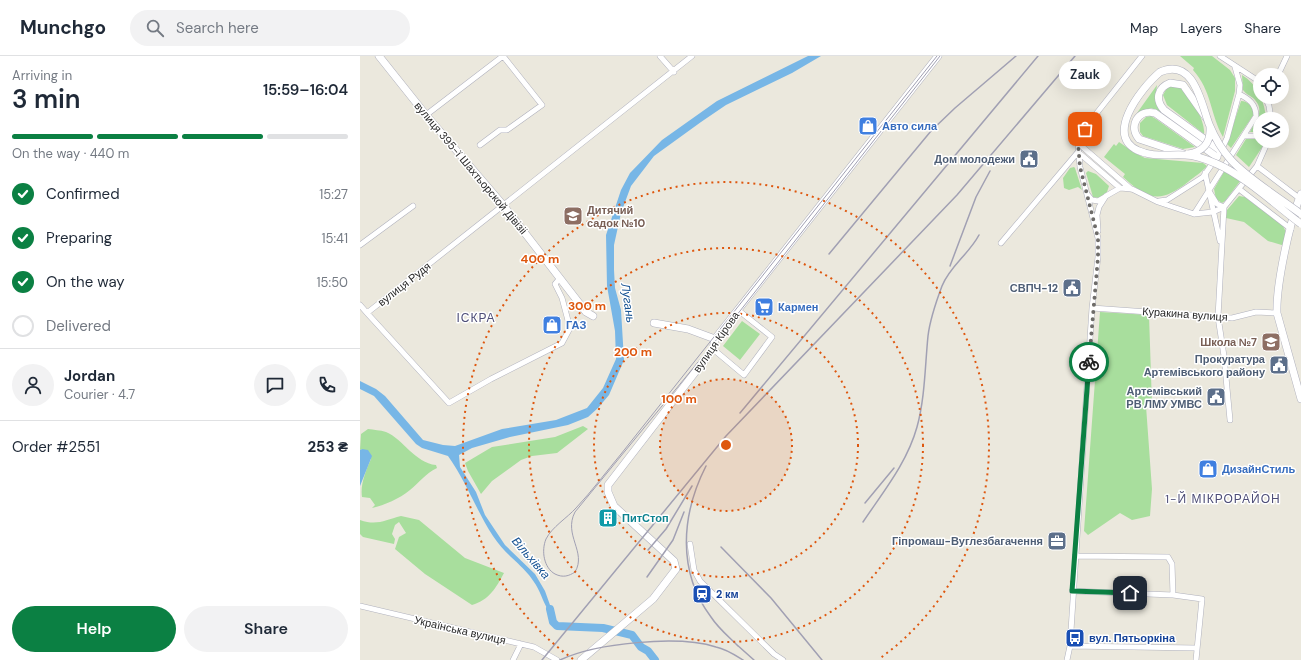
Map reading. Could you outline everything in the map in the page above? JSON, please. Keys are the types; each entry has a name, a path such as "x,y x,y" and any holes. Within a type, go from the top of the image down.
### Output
{"street":[{"name":"вулиця 395-ї Шахтьорской Дівізіі","path":"380,56 426,115 504,206 586,312 593,316"},
{"path":"426,115 503,56 542,104 507,130 500,130 480,145"},
{"path":"660,56 674,72"},
{"name":"вулиця Рудя","path":"560,278 556,284 562,298 570,328 562,343 491,379 449,403 367,313 674,72 692,56"},
{"name":"вулиця Кірова","path":"581,660 653,599 676,569 674,561 614,506 608,492 608,485 713,350 715,339 938,56"},
{"path":"1098,238 1080,167 1078,143 1088,124 1142,56"},
{"path":"1220,56 1253,78"},
{"path":"1282,68 1288,56"},
{"path":"1158,202 1167,200 1203,177 1219,154 1227,138 1239,94 1240,85 1235,67"},
{"path":"1172,69 1183,73 1195,86 1204,102 1209,123 1210,133 1206,144 1199,151 1186,154 1156,155 1135,149 1125,136 1124,128 1128,112 1156,76 1166,70 1172,69"},
{"path":"1162,113 1159,101 1159,92 1165,84 1179,83 1186,88 1209,123 1225,153 1238,167 1301,214"},
{"path":"1194,214 1245,136 1256,116 1256,108 1248,98 1239,94"},
{"path":"1219,154 1162,113 1146,112 1138,117 1134,126 1136,135 1144,142 1186,154 1226,168 1301,224"},
{"path":"1245,136 1253,136"},
{"path":"1078,143 1132,189 1158,202 1194,214 1213,212 1224,207 1257,166 1265,148"},
{"path":"1078,152 1120,188"},
{"path":"1001,243 1078,152"},
{"path":"1257,166 1300,196 1280,280 1277,313 1301,399"},
{"path":"1205,173 1221,246"},
{"path":"1086,194 1092,200 1098,201 1120,188 1132,189"},
{"path":"1239,189 1291,229"},
{"path":"1209,191 1217,204 1224,207"},
{"path":"1067,660 1070,646 1072,591 1092,308 1098,257 1097,215 1106,196"},
{"path":"360,245 413,206"},
{"path":"1224,207 1218,317 1224,356 1230,420"},
{"path":"360,305 367,313"},
{"name":"Куракина вулиця","path":"1092,308 1232,318 1256,312 1277,313"},
{"path":"713,350 744,375 772,337 738,310"},
{"path":"654,323 688,329 715,339"},
{"path":"690,544 694,570 700,581 774,654 783,660"},
{"path":"1075,556 1168,556 1172,564 1173,595"},
{"path":"1072,591 1173,595 1202,599 1196,660"},
{"name":"Українська вулиця","path":"360,606 534,647 557,660"},
{"path":"513,660 521,644"},
{"path":"1070,646 1196,648"}],"green space":[{"path":"1180,56 1212,56 1230,70 1235,78 1235,91 1223,137 1204,86 1193,70 1194,68"},
{"path":"1242,75 1253,84 1253,98 1243,90"},
{"path":"1157,85 1155,100 1161,112 1151,108 1137,113"},
{"path":"1170,86 1179,86 1193,101 1200,115 1204,134 1167,105 1163,95"},
{"path":"1241,101 1246,102 1253,109 1253,115 1231,148 1227,144"},
{"path":"1258,104 1263,104 1265,112 1259,112"},
{"path":"1151,116 1195,147 1183,149 1143,136 1140,132 1140,123 1146,117"},
{"path":"1253,138 1253,148 1262,148 1249,167 1236,155 1246,139"},
{"path":"1119,142 1145,158 1203,163 1207,166 1179,189 1162,196 1148,195 1132,185 1123,177 1125,174 1104,157 1114,144 1116,146"},
{"path":"1074,167 1082,190 1078,187 1069,190 1064,188 1063,178 1070,168"},
{"path":"1225,170 1241,180 1222,203 1216,199 1214,189"},
{"path":"1088,171 1096,174 1109,186 1107,192 1099,198 1093,197 1086,173"},
{"path":"1239,196 1245,197 1283,226 1287,234 1285,246 1268,241 1244,222 1226,218 1227,210"},
{"path":"1100,312 1149,315 1152,405 1146,406 1152,489 1150,516 1132,520 1120,513 1088,535 1084,531"},
{"path":"742,321 760,334 740,360 723,346"},
{"path":"583,426 588,429 557,453 532,456 521,460 492,481 481,494 465,463 492,447 555,437"},
{"path":"368,429 384,431 392,435 415,456 436,465 437,468 397,499 372,508 375,505 370,498 362,497 364,478 371,459 362,449 360,450 361,434"},
{"path":"401,516 419,520 465,558 504,573 498,584 487,597 472,605 425,574 395,549 399,537 406,533 399,522 395,525 392,534 395,539 394,544 363,537 360,534 360,520 366,522 376,522"}],"water":[{"path":"808,56 821,56 792,73 726,105 701,122 654,156 631,186 621,213 614,245 615,288 621,310 624,360 609,395 598,408 588,417 568,425 510,437 472,448 459,455 460,467 476,492 485,515 505,545 535,574 545,591 555,619 551,619 533,580 493,536 448,456 422,448 416,444 374,396 360,389 360,381 376,389 385,396 423,440 443,445 455,446 502,429 556,420 587,408 603,388 616,359 615,331 607,286 606,235 621,190 630,173 662,140 717,101"},
{"path":"360,450 368,450 372,456 360,486"}],"waterway":[{"name":"Вільхівка","path":"550,609 553,622 557,626 603,628 632,635 641,647 648,651 655,660"}],"tram line":[{"path":"937,56 588,495 546,539 544,544 544,559 548,568 555,574 563,576 568,575 575,572 578,565 577,550 572,528 572,520 575,512 740,311 940,56"}],"railway":[{"path":"829,254 931,131 955,108 1016,56"},
{"path":"740,413 1038,56"},
{"path":"542,660 726,436 957,195 1075,56"},
{"path":"950,266 976,197 990,171"},
{"path":"863,522 894,477 913,440 922,405 928,336 935,304 945,279 979,235"},
{"path":"706,466 691,504 686,543 688,562 692,581 700,600 717,625 738,646"},
{"path":"865,503 894,468"},
{"path":"648,550 666,529 692,486"},
{"path":"647,577 673,540 684,512"},
{"path":"721,547 771,598 822,660"},
{"path":"560,660 594,649 615,645 659,641 700,643 720,648 743,660"},
{"path":"736,644 754,660"}],"way so far":[{"path":"1085,129 1078,143 1078,152 1086,194 1098,238 1098,257 1092,308 1089,362"}],"place":[{"name":"Авто сила","path":"868,126"},
{"name":"Zauk","path":"1085,129"},
{"name":"Дом молодежи","path":"1029,159"},
{"name":"Дитячий садок №10","path":"573,216"},
{"name":"СВПЧ-12","path":"1072,288"},
{"name":"Кармен","path":"764,307"},
{"name":"ГАЗ","path":"552,325"},
{"name":"Школа №7","path":"1271,342"},
{"name":"Прокуратура Артемівського району","path":"1279,365"},
{"name":"Артемівський РВ ЛМУ УМВС","path":"1216,397"},
{"name":"ДизайнСтиль","path":"1208,469"},
{"name":"ПитСтоп","path":"608,518"},
{"name":"Гіпромаш-Вуглезбагачення","path":"1057,541"},
{"name":"2 км","path":"702,594"},
{"name":"вул. Пятьоркіна","path":"1075,638"}],"district":[{"name":"ІСКРА","path":"476,318"},
{"name":"1-Й МІКРОРАЙОН","path":"1223,499"}],"route":[{"path":"1089,362 1072,591 1130,593"}],"water label":[{"name":"Лугань","path":"628,303"}]}
